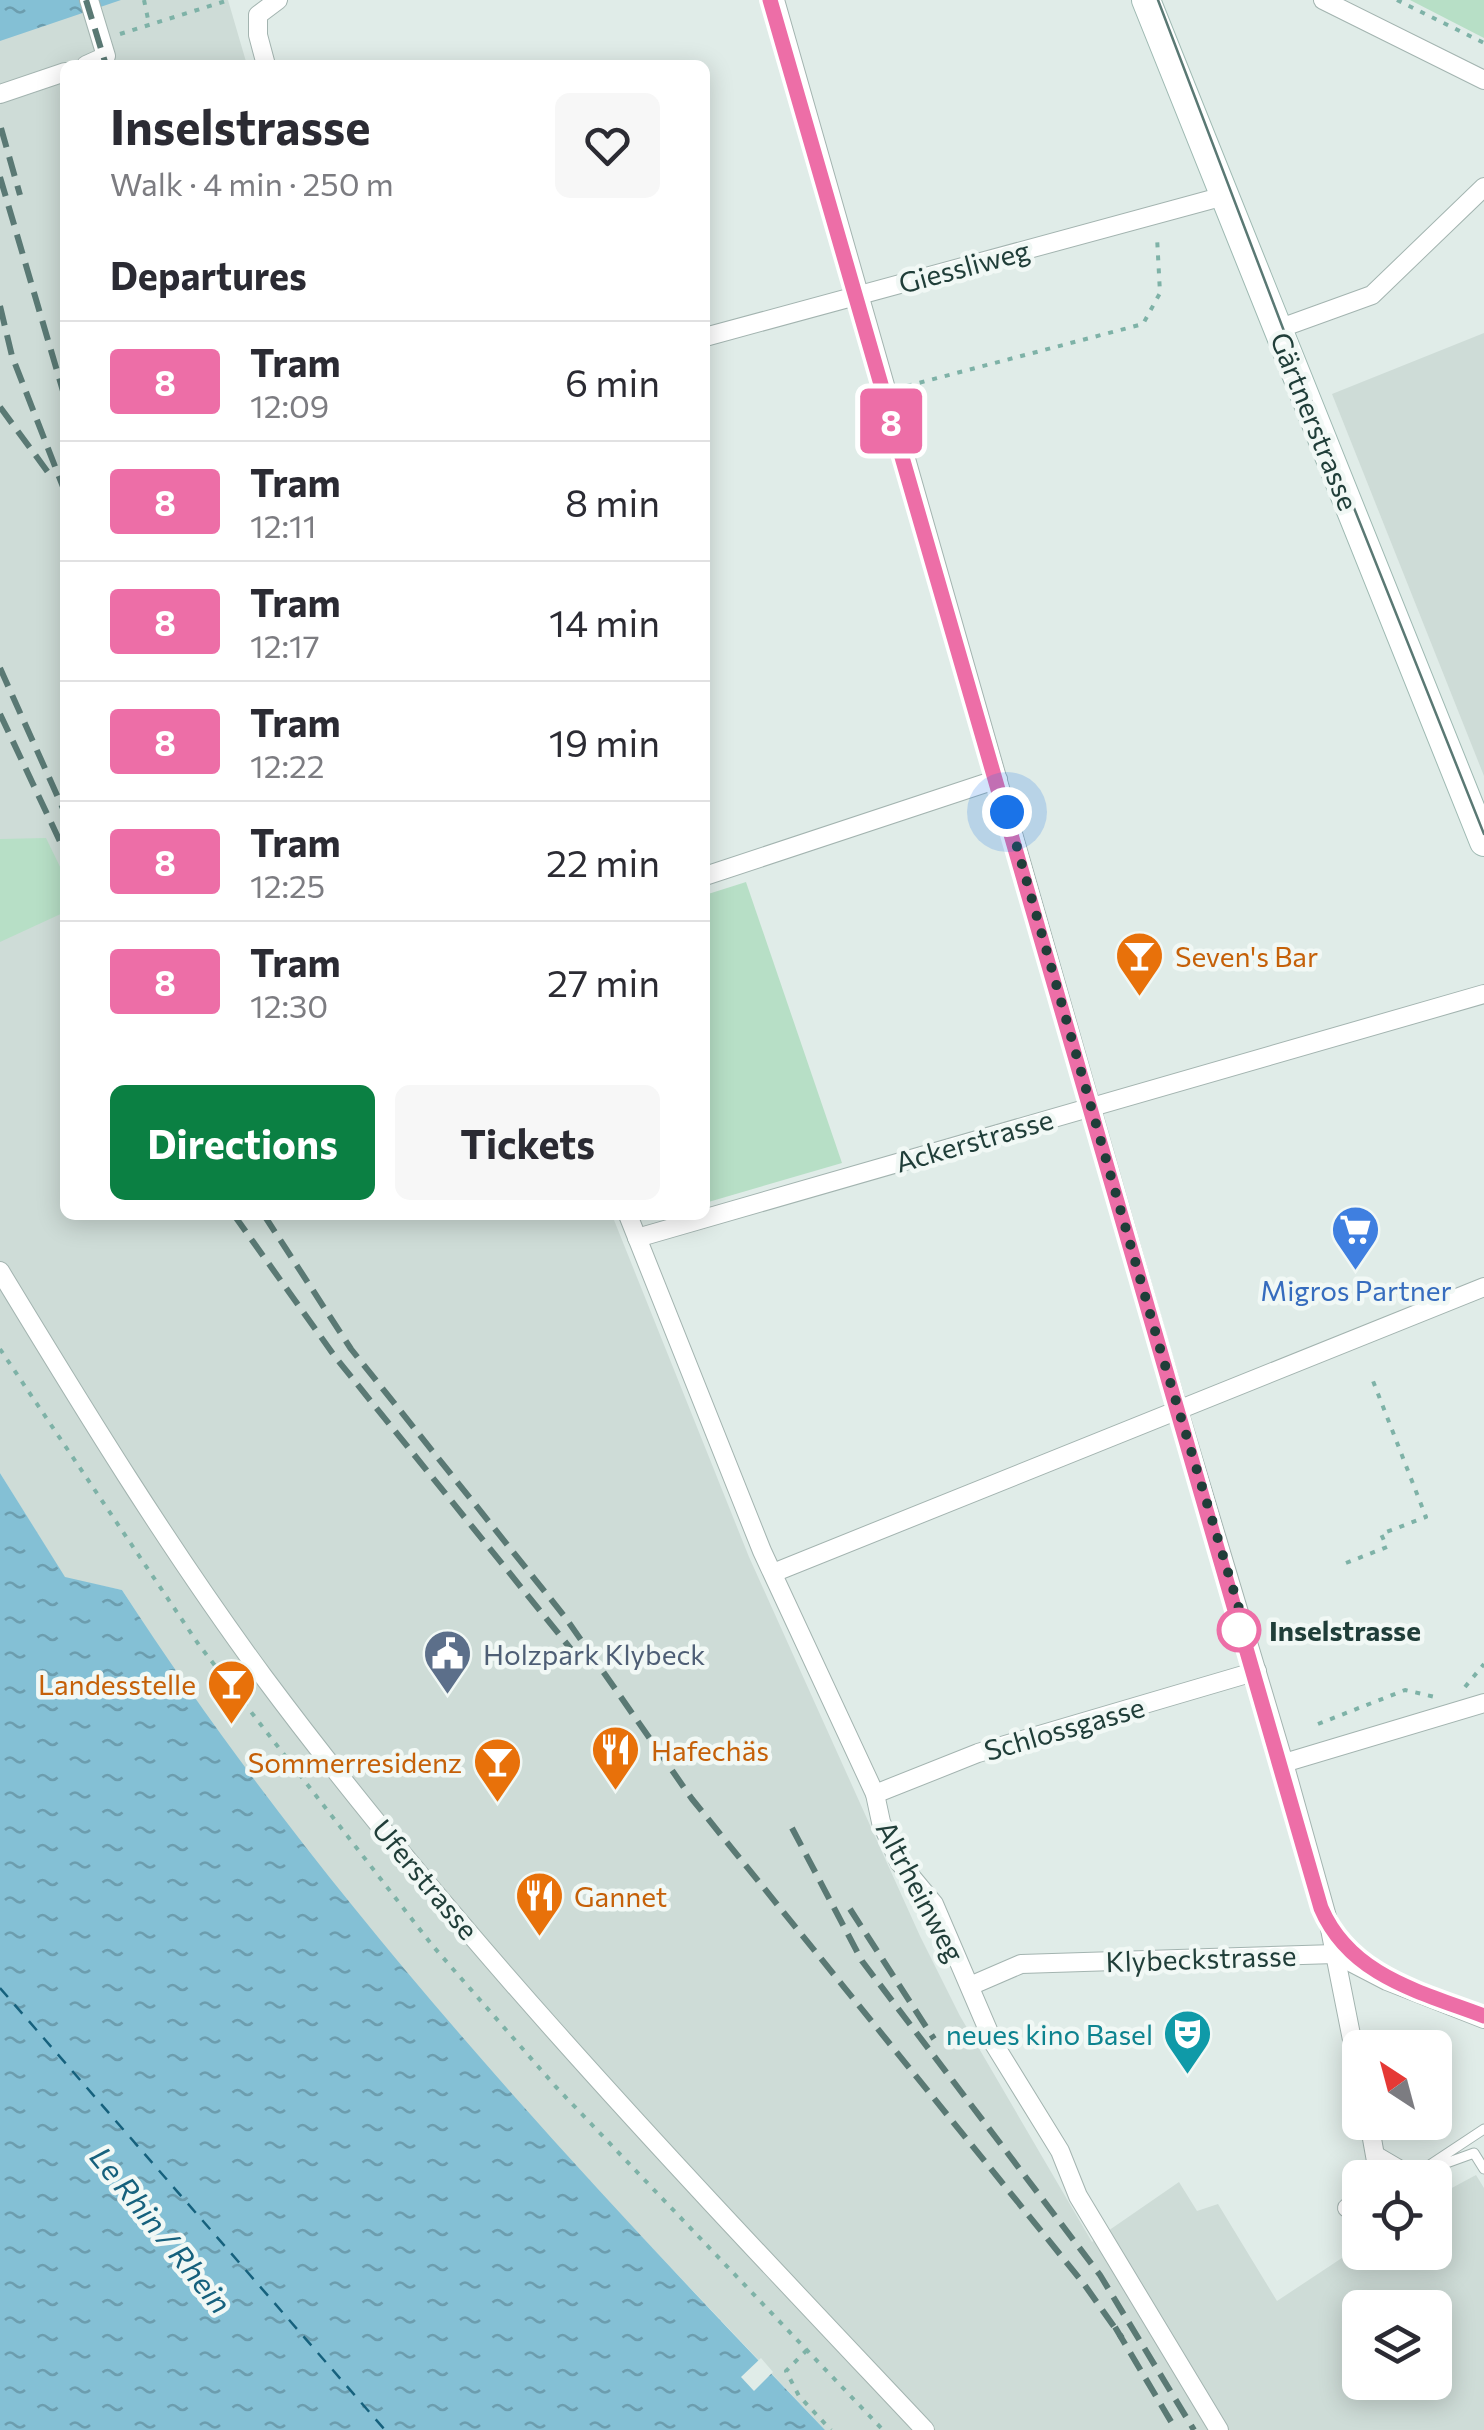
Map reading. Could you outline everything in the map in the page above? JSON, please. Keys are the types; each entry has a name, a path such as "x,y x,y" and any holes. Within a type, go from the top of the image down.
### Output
{"street":[{"path":"88,0 106,56 97,60"},
{"path":"265,60 258,35 258,14 278,0"},
{"path":"775,0 856,294 1284,1762 1336,1954 1350,2030"},
{"name":"Gärtnerstrasse","path":"1146,0 1484,842"},
{"path":"1324,0 1484,80"},
{"path":"0,94 60,74"},
{"path":"1278,329 1372,295 1484,187"},
{"name":"Giessliweg","path":"710,337 1224,196"},
{"path":"710,874 998,779"},
{"name":"Ackerstrasse","path":"710,1217 1484,994"},
{"name":"Altrheinweg","path":"630,1220 773,1573 875,1794 881,1822 899,1862 934,1904 994,2044 1060,2151 1067,2177 1219,2430"},
{"name":"Ackerstrasse","path":"637,1238 699,1220"},
{"name":"Uferstrasse","path":"0,1271 77,1398 262,1674 386,1831 573,2054 925,2430"},
{"path":"773,1573 1484,1287"},
{"name":"Schlossgasse","path":"875,1794 978,1753 1257,1671"},
{"path":"1284,1762 1484,1703"},
{"name":"Klybeckstrasse","path":"970,1986 1021,1964 1336,1954 1387,1982 1484,2019"},
{"path":"1372,2140 1376,2160"}],"lane":[{"path":"1437,2160 1484,2129"},
{"path":"1374,2150 1392,2160"},
{"path":"1452,2161 1474,2153 1484,2168"}],"path":[{"path":"144,0 149,21"},
{"path":"100,37 229,0"},
{"path":"1397,0 1484,43"},
{"path":"902,388 1143,324 1160,292 1156,220"},
{"path":"1346,1562 1387,1547 1381,1534 1426,1516 1373,1381"},
{"path":"1462,1692 1484,1664"},
{"path":"1318,1724 1405,1690 1442,1698"},
{"path":"806,2350 786,2371 799,2396 831,2430"}],"shaded area":[{"path":"0,0 228,0 246,60 60,60 60,1220 614,1220 749,1557 920,1936 960,2016 1092,2242 1179,2182 1197,2211 1218,2204 1277,2301 1342,2258 1342,2270 1452,2270 1452,2188 1476,2175 1484,2188 1484,2430 825,2430 564,2155 336,1890 205,1718 122,1590 65,1578 0,1473"},
{"path":"1484,333 1484,776 1332,394"}],"green space":[{"path":"1410,0 1484,0 1484,38"},
{"path":"46,838 60,867 60,914 0,942 0,839"},
{"path":"746,882 842,1163 710,1202 710,893"}],"water":[{"path":"0,0 121,0 0,41"},
{"name":"Le Rhin / Rhein","path":"0,1473 65,1577 122,1590 199,1704 366,1922 544,2130 825,2430 0,2430"}],"pier":[{"path":"761,2358 773,2372 754,2391 741,2377"}],"ferry route":[{"path":"0,1988 385,2430"}],"tram line":[{"path":"769,0 1321,1908 1334,1931 1369,1966 1412,1989 1484,2017"},
{"name":"8","path":"770,0 1321,1908 1340,1941 1369,1968 1394,1982 1484,2016"},
{"path":"1158,0 1295,360 1484,834"}],"railway":[{"path":"86,0 104,60"},
{"path":"1,128 20,195"},
{"path":"0,177 60,381"},
{"path":"0,306 12,356 60,479"},
{"path":"0,407 50,475"},
{"path":"0,668 60,802"},
{"path":"0,714 60,841"},
{"path":"238,1220 336,1358 579,1659"},
{"path":"267,1220 351,1349 565,1617 692,1799 1084,2284 1122,2338"},
{"path":"792,1828 862,1961 1100,2275 1194,2430"},
{"path":"850,1909 934,2039"},
{"path":"1115,2327 1176,2430"}],"place":[{"name":"Seven's Bar","path":"1140,998"},
{"name":"Migros Partner","path":"1356,1272"},
{"name":"Inselstrasse","path":"1239,1630"},
{"name":"Holzpark Klybeck","path":"448,1696"},
{"name":"Landesstelle","path":"231,1726"},
{"name":"Hafechäs","path":"616,1792"},
{"name":"Sommerresidenz","path":"497,1804"},
{"name":"Gannet","path":"539,1938"},
{"name":"neues kino Basel","path":"1188,2076"}],"route":[{"path":"1007,812 1161,1352 1245,1628 1239,1630"}]}
